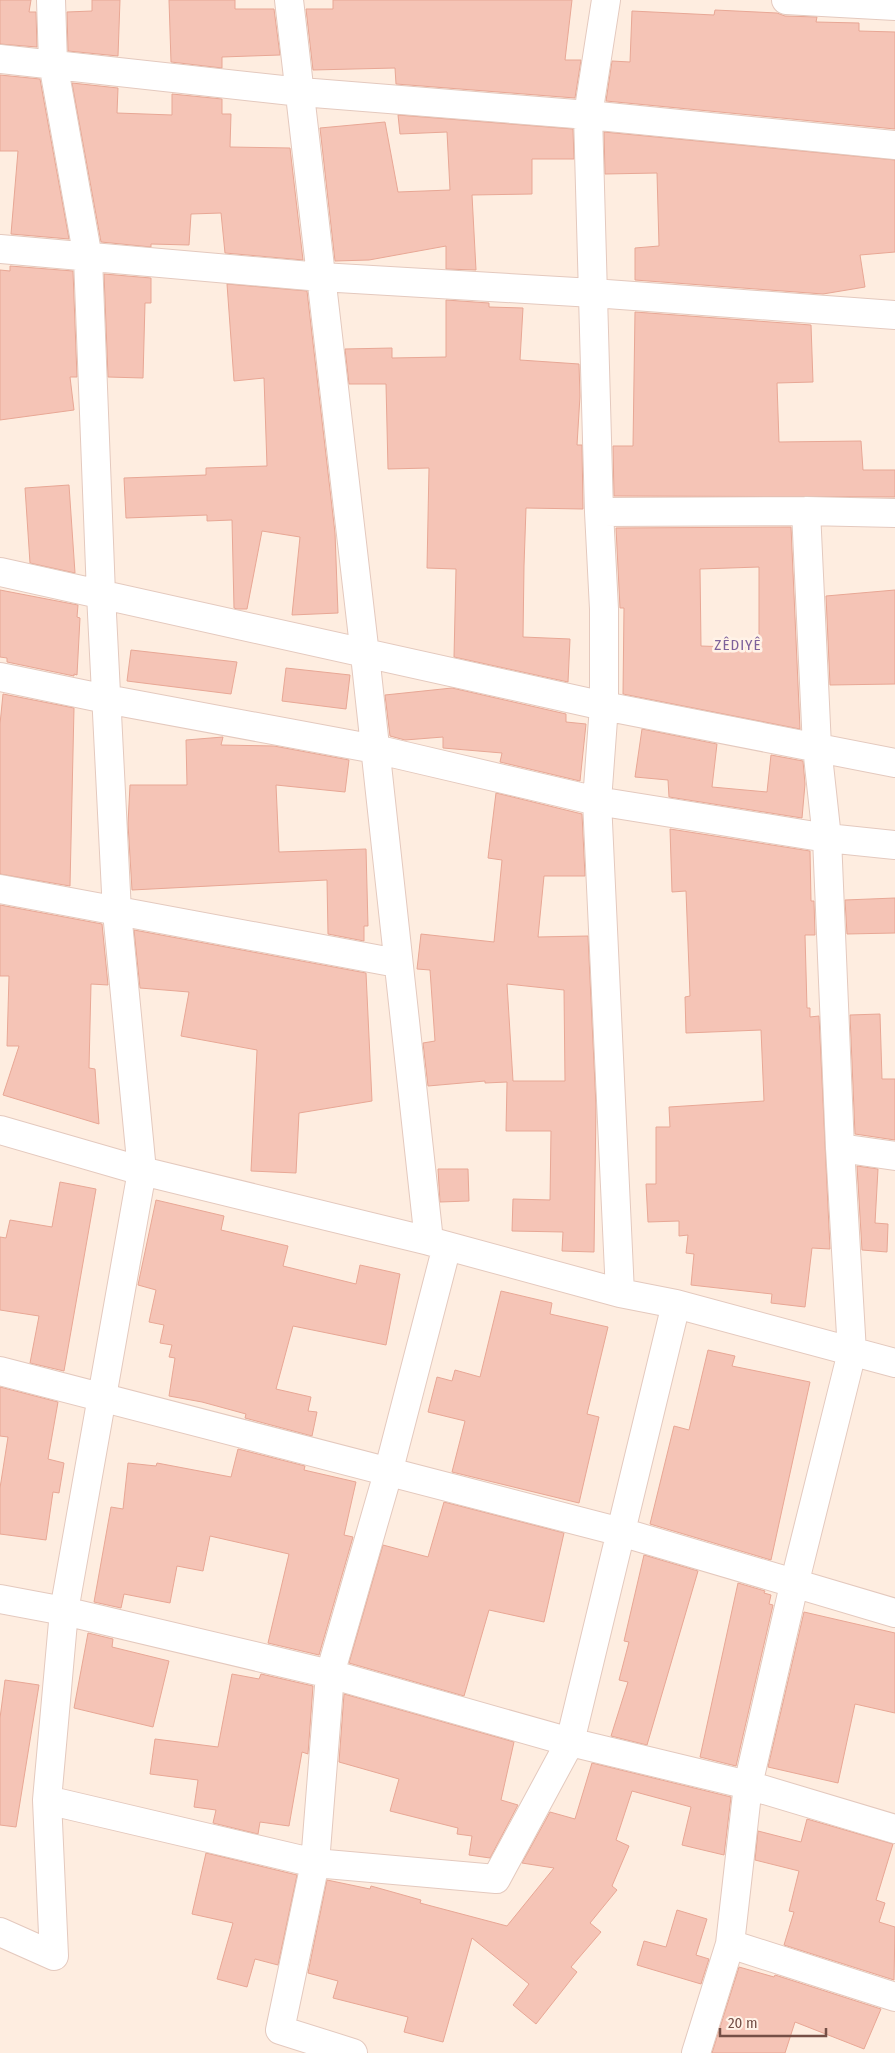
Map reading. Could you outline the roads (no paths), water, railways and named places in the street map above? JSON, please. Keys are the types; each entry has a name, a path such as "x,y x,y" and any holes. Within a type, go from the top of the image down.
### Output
{"street":[{"path":"0,1932 54,1956 47,1800 64,1611 142,1171 117,912 101,594 88,258 53,63 51,0"},
{"path":"289,0 365,654 398,963 438,1243 388,1473 330,1674 315,1863 280,2030 353,2053"},
{"path":"606,0 588,115 599,512 604,609 604,706 598,801 620,1294"},
{"path":"786,0 895,6"},
{"path":"0,59 53,63 301,92 588,115 895,145"},
{"path":"0,249 322,277 593,293 895,316"},
{"path":"599,512 806,510 895,513"},
{"path":"696,2053 730,1944 748,1785 794,1585 852,1352 840,1148 826,838 817,747 806,510"},
{"path":"0,572 604,706 895,762"},
{"path":"0,677 106,699 375,749 598,801 826,838 895,846"},
{"path":"0,889 398,963"},
{"path":"0,1130 142,1171 438,1243 620,1294 676,1304 895,1363"},
{"path":"840,1148 895,1156"},
{"path":"47,1800 315,1863 496,1879 570,1742 676,1304"},
{"path":"0,1371 101,1399 621,1532 794,1585 895,1613"},
{"path":"0,1599 64,1611 330,1674 570,1742 748,1785 895,1829"},
{"path":"730,1944 895,1997"}],"district":[{"name":"ZÊDIYÊ","path":"738,645"}]}
